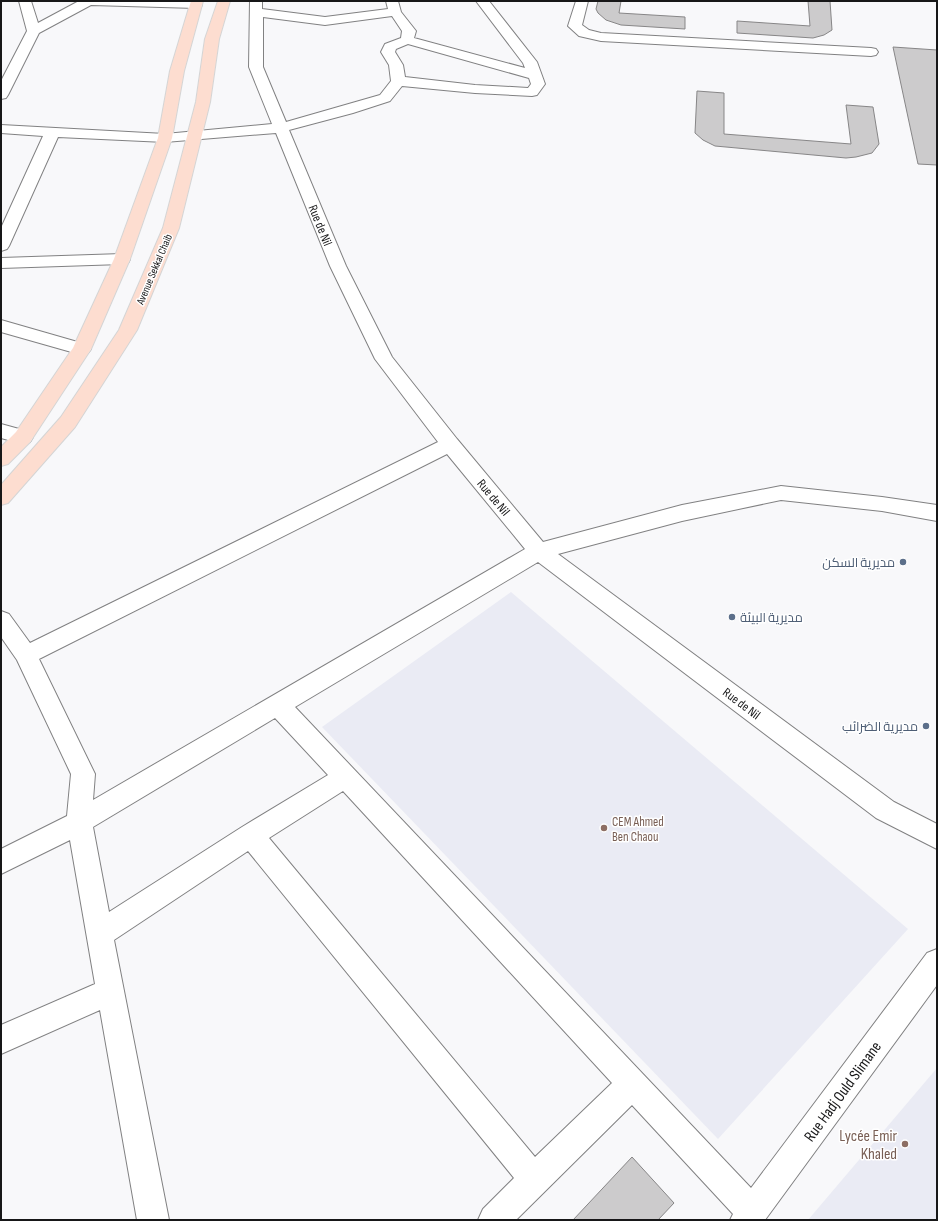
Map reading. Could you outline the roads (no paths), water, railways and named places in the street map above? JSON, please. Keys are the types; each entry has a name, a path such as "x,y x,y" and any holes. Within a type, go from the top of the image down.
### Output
{"main road":[{"name":"Avenue Sekkal Chaib","path":"1,498 68,422 128,330 172,228 203,102 212,39 224,1"},
{"path":"1,459 23,437 82,349 122,259 165,138 177,71 196,2"}],"street":[{"path":"25,1 34,31"},
{"path":"1,95 34,31 88,1 196,2"},
{"path":"398,81 475,89 532,92 538,84 530,62 482,1"},
{"path":"582,1 575,26 584,33 602,37 871,52"},
{"path":"256,6 325,21 394,6 409,31 407,40"},
{"name":"Rue de Nil","path":"256,6 256,67 338,266 384,359 450,444 539,551 885,810 937,837"},
{"path":"1,129 165,138 281,128 348,110 385,98 398,81 396,65 388,52 390,47 407,40 535,75"},
{"path":"1,246 53,131"},
{"path":"1,263 122,259"},
{"path":"1,326 82,349"},
{"path":"1,431 23,437"},
{"path":"26,655 450,444"},
{"path":"1,862 80,822 539,551 682,513 780,493 882,504 937,514"},
{"path":"1,620 26,655 83,774 80,822 153,1220"},
{"path":"278,705 632,1084 749,1216"},
{"path":"101,932 251,835 345,777"},
{"path":"251,835 534,1179"},
{"name":"Rue Hadj Ould Slimane","path":"749,1216 937,962"},
{"path":"1,1040 111,991"},
{"path":"494,1220 632,1084"}],"place":[{"name":"مديرية السكن","path":"903,562"},
{"name":"مديرية البيئة","path":"732,617"},
{"name":"مديرية الضرائب","path":"926,726"},
{"name":"CEM Ahmed Ben Chaou","path":"604,828"},
{"name":"Lycée Emir Khaled","path":"905,1144"}]}
